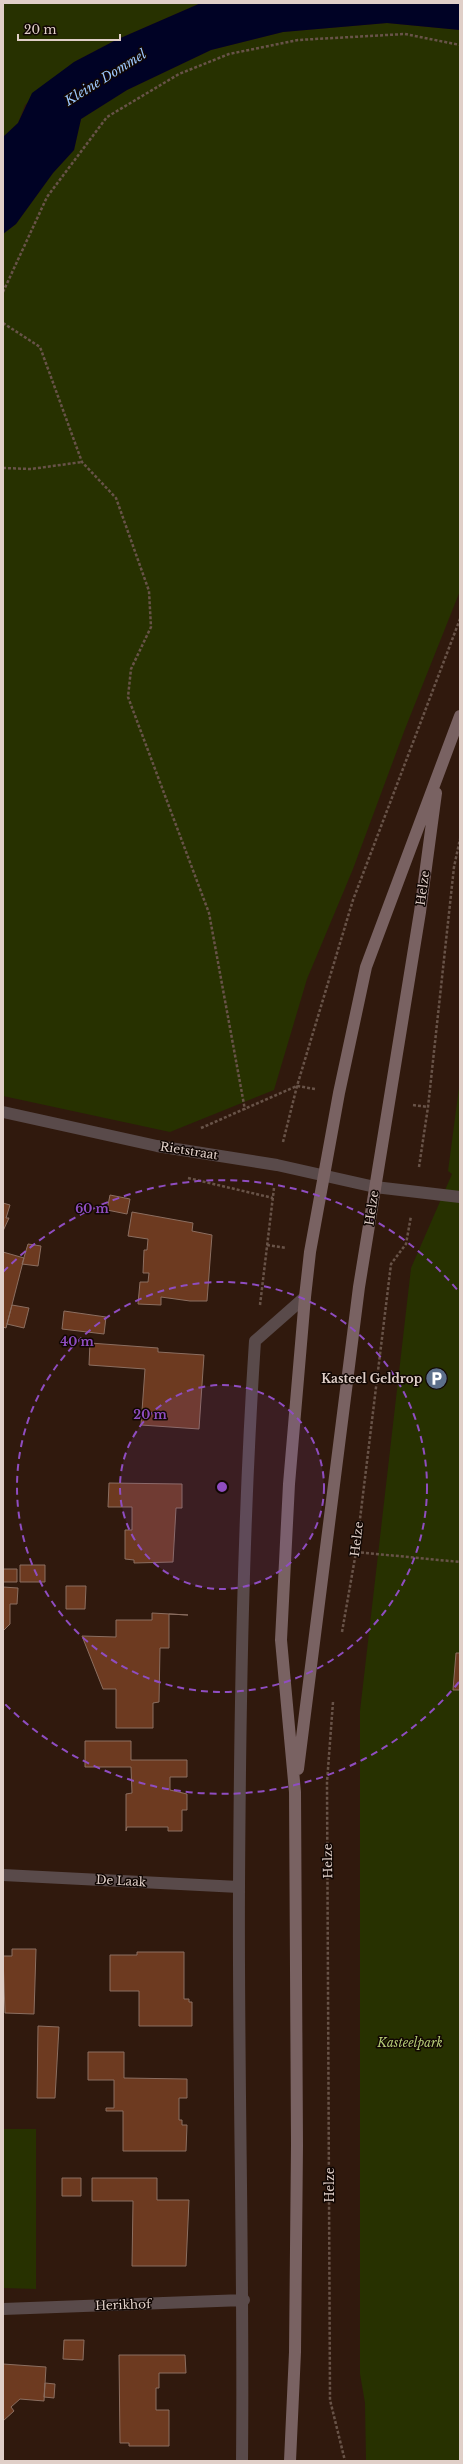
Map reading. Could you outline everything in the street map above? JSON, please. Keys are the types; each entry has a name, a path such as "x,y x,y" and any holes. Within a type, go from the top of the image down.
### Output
{"main road":[{"name":"Helze","path":"291,2458 295,2352 297,2144 295,1792 281,1640 289,1484 305,1298 310,1252 339,1092 366,967 460,716"},
{"name":"Helze","path":"295,1792 327,1535 375,1187 420,912 439,769"}],"street":[{"name":"Rietstraat","path":"3,1112 157,1146 277,1165 375,1187 460,1197"},
{"path":"242,2461 244,2300 239,1887 247,1464 255,1341 305,1298"},
{"name":"De Laak","path":"3,1875 239,1887"},
{"name":"Herikhof","path":"3,2309 244,2300"}],"path":[{"path":"3,292 47,197 107,117 179,74 228,54 298,40 405,34 460,44"},
{"path":"3,323 40,347 82,462 116,498 149,591 151,627 131,669 128,698 209,913 244,1110 297,1086"},
{"path":"3,468 31,469 82,462"},
{"path":"277,1165 297,1086 353,900 460,619"},
{"path":"428,1107 454,867 460,839"},
{"path":"255,1341 273,1198"},
{"name":"Helze","path":"341,1635 356,1552 391,1264"},
{"path":"356,1552 460,1562"},
{"name":"Helze","path":"334,1696 327,1782 330,2400 345,2461"}],"green space":[{"path":"3,3 201,3 116,40 74,62 25,105 18,123 3,137"},
{"path":"387,23 460,30 460,591 405,729 353,869 307,979 274,1090 170,1132 3,1096 3,234 16,224 53,173 74,150 81,119 127,90 211,50 283,32"},
{"name":"Kasteelpark","path":"460,1080 460,2461 366,2461 365,2403 360,2374 360,1711 411,1268 452,1174 448,1171"},
{"path":"3,2129 36,2129 36,2289 3,2288"}],"water":[{"name":"Kleine Dommel","path":"201,3 460,3 460,30 387,23 283,32 211,50 127,90 81,119 74,150 53,173 16,224 3,234 3,137 18,123 32,93 74,62 116,40"}],"building":[{"path":"110,1195 130,1199 127,1214 107,1210"},
{"path":"3,1203 10,1205 6,1218 9,1218 3,1231"},
{"path":"132,1212 193,1223 192,1231 212,1235 207,1301 190,1301 161,1297 161,1305 138,1304 140,1282 148,1282 149,1273 143,1273 144,1250 147,1250 148,1239 128,1236"},
{"path":"28,1244 41,1246 38,1266 22,1264"},
{"path":"3,1252 24,1258 6,1328 3,1327"},
{"path":"12,1305 29,1308 24,1328 7,1324"},
{"path":"64,1311 106,1317 104,1334 62,1329"},
{"path":"90,1343 158,1348 158,1352 204,1355 199,1429 141,1425 145,1369 89,1365"},
{"path":"109,1483 182,1484 182,1508 176,1508 173,1562 134,1563 134,1560 125,1559 125,1530 132,1530 132,1507 108,1507"},
{"path":"20,1565 45,1565 45,1582 20,1582"},
{"path":"3,1569 17,1569 17,1582 3,1582"},
{"path":"66,1586 86,1586 85,1609 66,1609"},
{"path":"3,1587 18,1588 17,1604 10,1604 10,1624 3,1631"},
{"path":"152,1613 188,1615 169,1614 169,1648 160,1648 159,1702 153,1703 153,1728 116,1728 116,1689 103,1689 82,1636 116,1637 116,1620 152,1620"},
{"path":"456,1653 460,1653 460,1690 453,1690"},
{"path":"85,1741 131,1741 131,1760 187,1760 187,1777 170,1777 170,1790 187,1794 187,1810 182,1810 182,1831 168,1831 168,1827 127,1827 126,1831 126,1794 132,1793 131,1767 85,1767"},
{"path":"12,1949 36,1949 34,2014 5,2013 3,1956 12,1956"},
{"path":"137,1952 184,1952 184,1999 189,1999 189,2002 192,2002 192,2026 139,2026 139,1991 110,1991 110,1955 137,1955"},
{"path":"38,2026 59,2027 55,2098 37,2098"},
{"path":"88,2052 124,2052 124,2078 187,2079 187,2098 179,2098 179,2120 182,2120 182,2125 187,2125 186,2151 123,2151 123,2111 106,2111 106,2108 114,2108 114,2080 88,2080"},
{"path":"62,2178 81,2178 81,2196 62,2196"},
{"path":"92,2178 157,2178 157,2200 189,2200 186,2266 132,2266 133,2201 92,2201"},
{"path":"64,2340 84,2340 83,2360 63,2359"},
{"path":"119,2355 185,2355 186,2373 159,2373 159,2388 156,2388 156,2410 169,2410 169,2446 129,2446 129,2443 120,2443"},
{"path":"3,2364 46,2367 44,2401 20,2399 11,2407 14,2411 3,2421"},
{"path":"45,2383 55,2384 54,2398 44,2397"}],"place":[{"name":"Kasteel Geldrop","path":"437,1379"}]}
